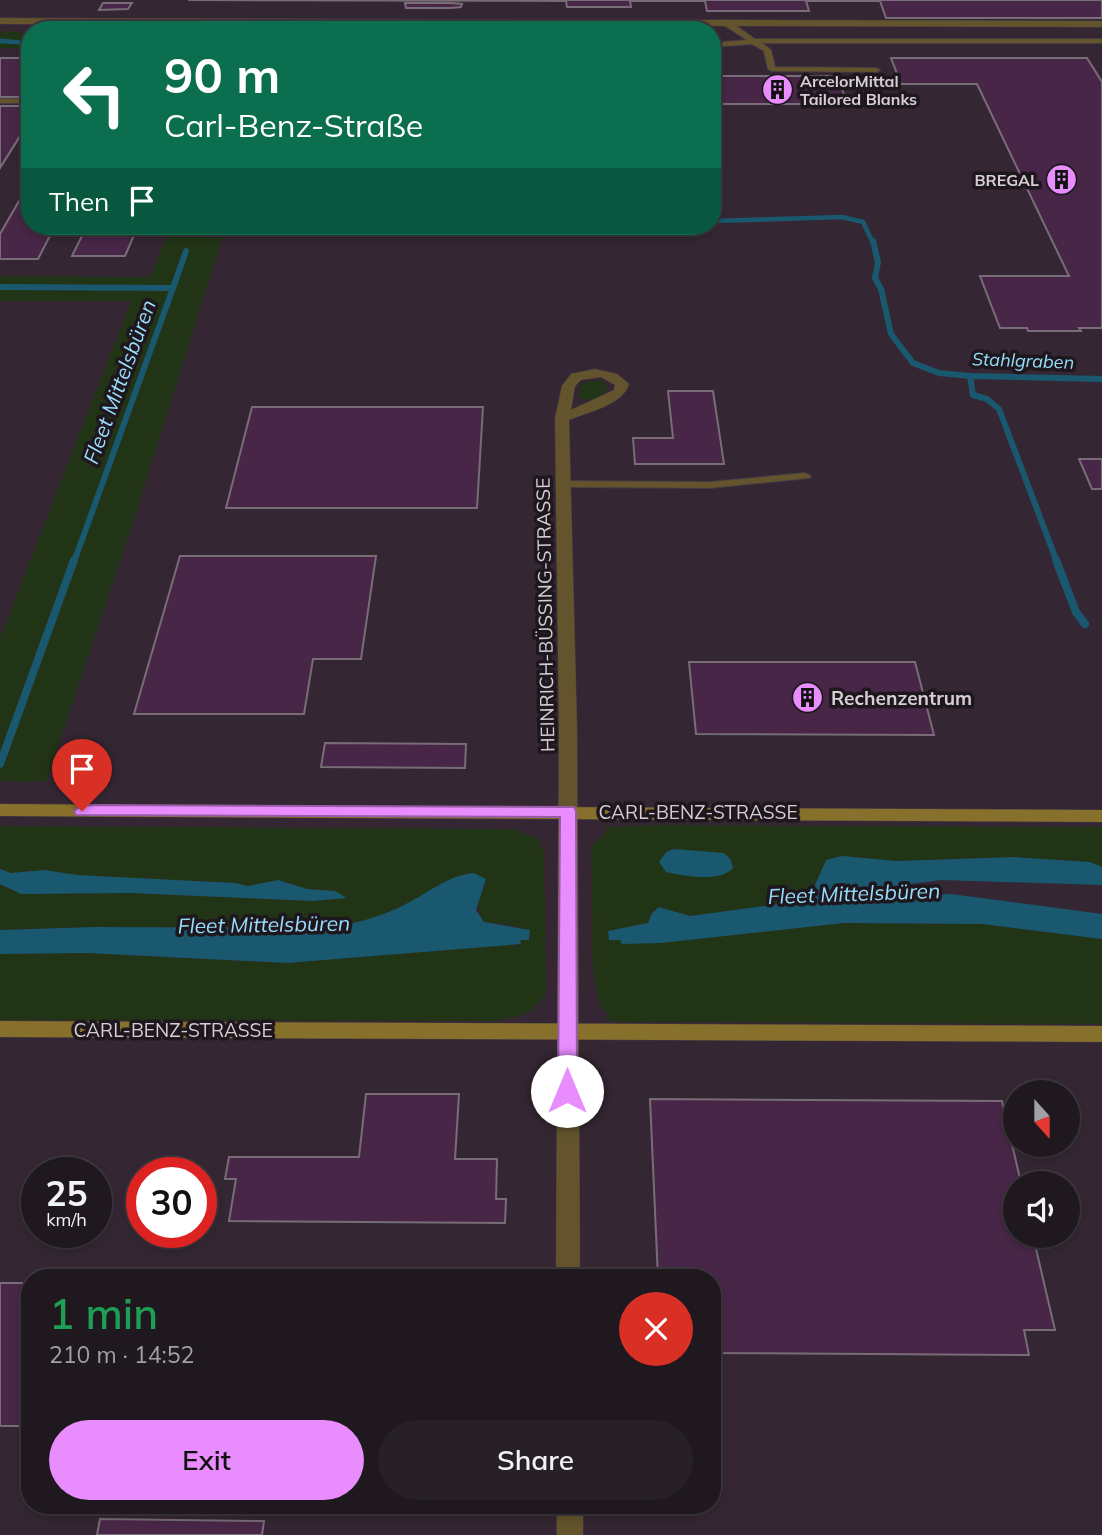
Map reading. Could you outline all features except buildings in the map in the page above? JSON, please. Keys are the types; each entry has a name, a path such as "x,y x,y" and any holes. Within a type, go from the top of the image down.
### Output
{"street":[{"path":"0,21 21,21"},
{"path":"721,22 1102,23"},
{"name":"HEINRICH-BÜSSING-STRASSE","path":"562,418 615,396 620,392 622,384 615,377 600,373 576,377 569,386 562,418 568,811 568,1269"},
{"name":"CARL-BENZ-STRASSE","path":"0,810 1102,816"},
{"name":"CARL-BENZ-STRASSE","path":"0,1029 1102,1034"},
{"path":"570,1514 570,1535"}],"lane":[{"path":"725,22 767,50 772,69 876,70"},
{"path":"721,44 756,41 1102,41"},
{"path":"0,101 21,101"},
{"path":"564,484 710,485 805,476"}],"shaded area":[{"path":"0,0 1102,0 1102,1535 0,1535 0,48 21,48 21,235 721,235 721,21 21,21 21,33 0,31"}],"green space":[{"path":"0,31 21,32 21,48 0,48"},
{"path":"167,236 223,236 135,516 46,782 0,781 0,638 131,301 0,301 0,276 150,277"},
{"path":"598,380 606,383 608,390 592,400 579,398 580,383"},
{"path":"0,826 513,829 538,838 544,851 546,993 535,1007 524,1014 494,1021 0,1020 0,954 87,953 287,963 520,944 519,940 529,940 530,931 519,930 518,926 484,922 478,903 487,883 405,905 368,921 330,928 94,927 0,930 0,884 21,894 130,893 312,901 346,898 335,891 307,889 278,880 248,886 77,875 44,870 11,873 0,869"},
{"path":"605,827 1102,827 1102,867 1090,862 1013,857 897,861 842,856 826,860 810,896 793,902 690,916 659,907 652,913 648,923 609,931 780,928 844,923 982,924 1102,939 1102,1024 616,1022 605,1019 608,1013 600,1006 593,971 591,847 607,831"}],"water":[{"path":"674,849 724,853 731,860 733,868 720,876 711,877 666,872 659,862 666,852"},
{"path":"842,856 897,861 1013,857 1090,862 1102,867 1102,885 941,880 850,892 846,900 951,894 1102,914 1102,939 982,924 844,923 661,943 622,944 620,940 609,940 608,931 648,923 652,913 659,907 690,916 793,902 810,896 826,860"},
{"path":"0,869 11,873 44,870 77,875 235,883 248,886 278,880 307,889 335,891 347,898 312,901 130,893 21,894 0,884"},
{"path":"474,873 486,879 476,910 484,922 530,930 529,940 520,940 521,944 287,963 87,953 0,954 0,930 94,927 330,928 386,913 413,901 446,881"}],"waterway":[{"name":"Stahlgraben","path":"0,41 21,42"},
{"name":"Stahlgraben","path":"721,221 842,217 863,222 873,243"},
{"name":"Stahlgraben","path":"873,241 878,262 875,278 881,289 891,334 913,363 939,373 970,376"},
{"name":"Fleet Mittelsbüren","path":"173,288 186,251"},
{"name":"Fleet Mittelsbüren","path":"0,287 173,288"},
{"name":"Fleet Mittelsbüren","path":"74,562 173,288"},
{"name":"Stahlgraben","path":"970,376 1102,379"},
{"name":"Fleet Mittelsbüren","path":"970,376 973,395 987,399 999,409 1057,562"},
{"name":"Fleet Mittelsbüren","path":"0,764 74,560"},
{"name":"Fleet Mittelsbüren","path":"1056,560 1076,612 1085,624"}],"place":[{"name":"ArcelorMittal Tailored Blanks","path":"777,90"},
{"name":"BREGAL","path":"1062,180"},
{"name":"Rechenzentrum","path":"808,698"}],"route":[{"path":"82,811 568,811 567,1091"}]}
